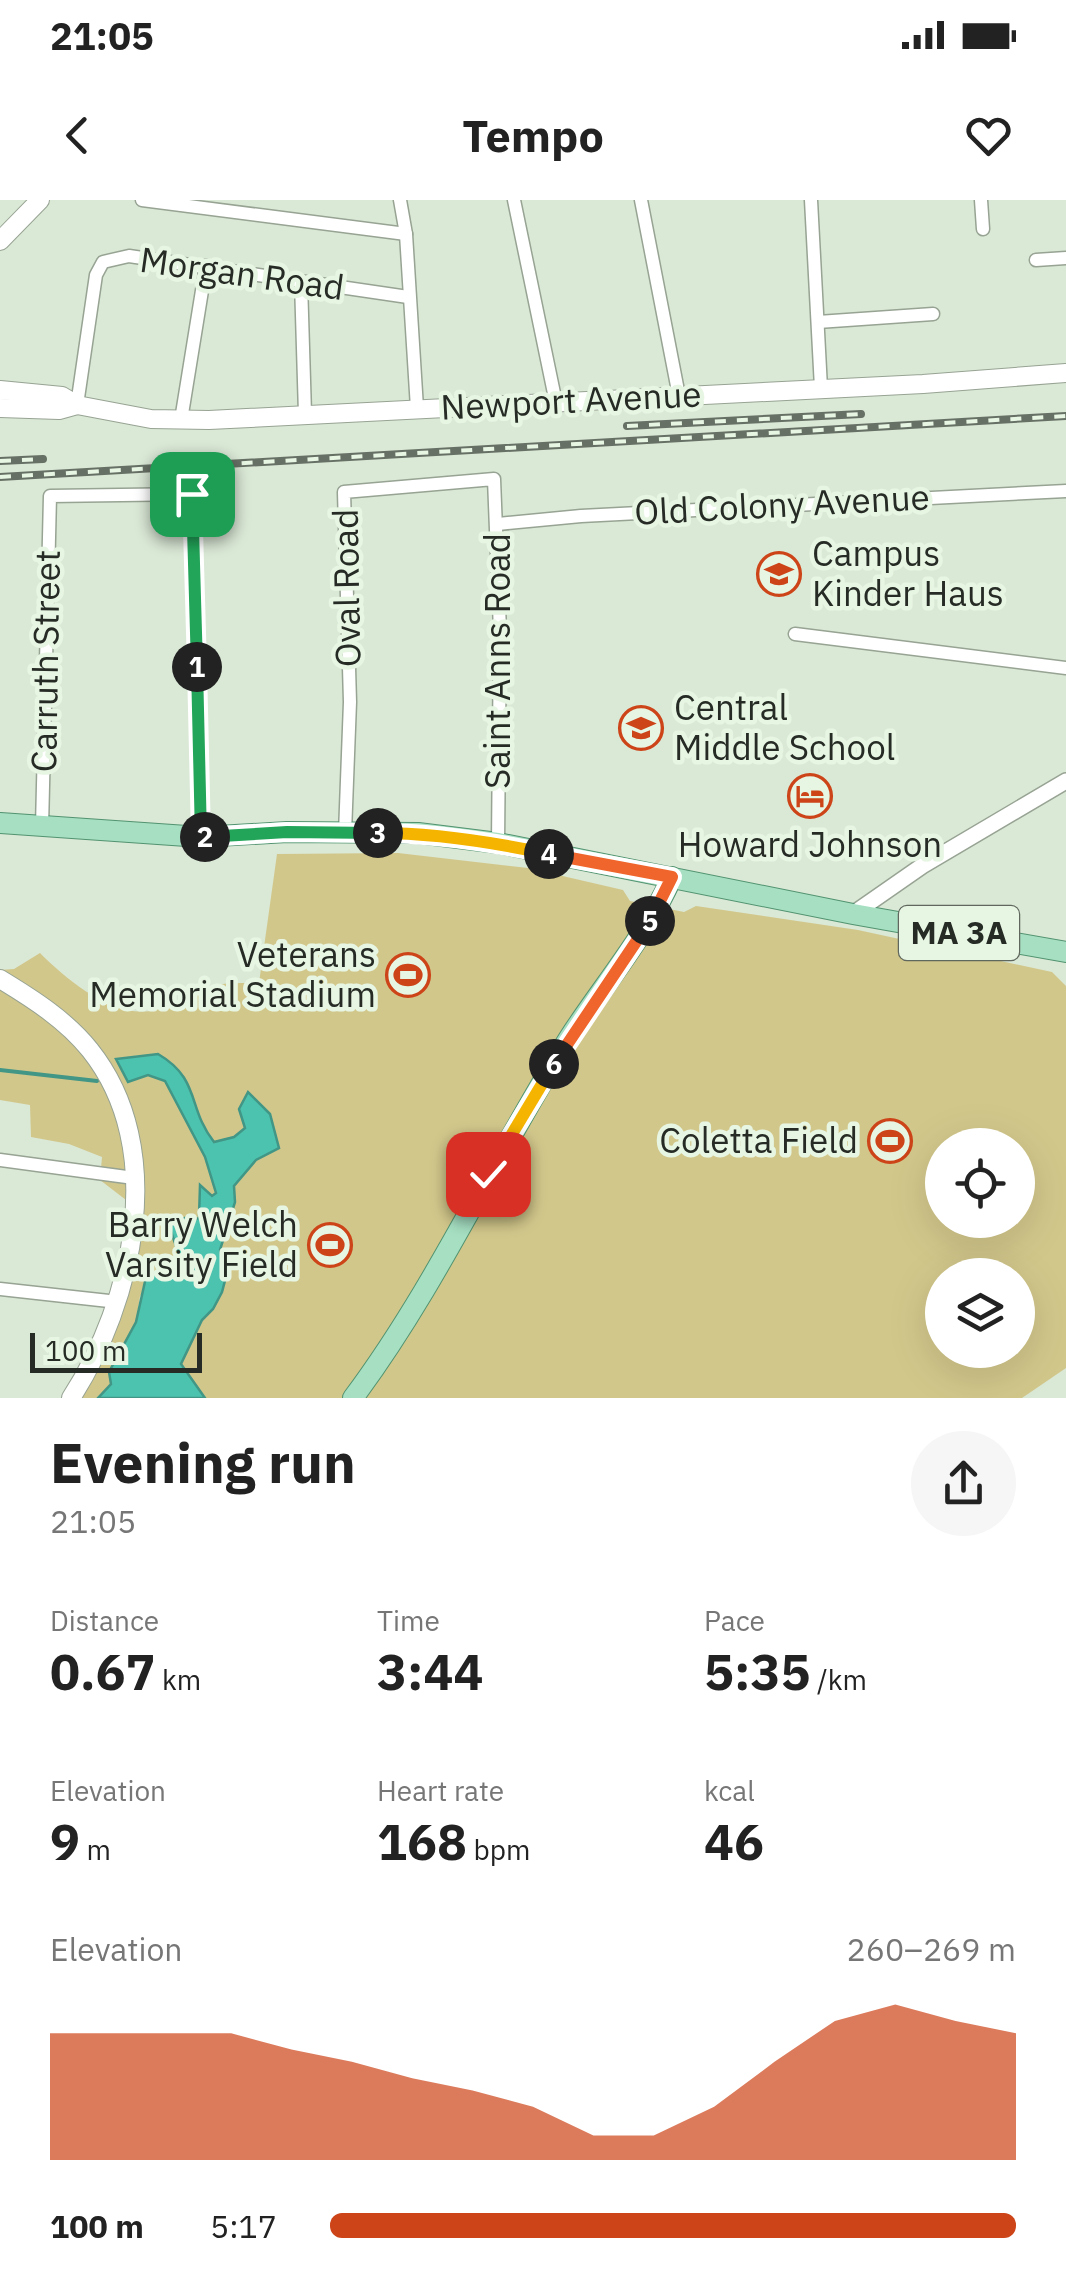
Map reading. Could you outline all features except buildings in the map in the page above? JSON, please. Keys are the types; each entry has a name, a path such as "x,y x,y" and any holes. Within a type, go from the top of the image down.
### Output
{"main road":[{"path":"0,241 40,200"},
{"name":"Newport Avenue","path":"0,390 62,396 77,405 150,419 181,420 1066,373"},
{"name":"Newport Avenue","path":"0,408 59,410 77,405"},
{"path":"0,823 201,837 418,833 498,842 672,877 652,918 571,1036 392,1341 353,1398"},
{"name":"MA 3A","path":"672,877 1066,952"},
{"path":"0,979 57,1016 92,1053 122,1114 134,1178 133,1224 118,1302 88,1372 71,1398"}],"street":[{"path":"142,200 406,234"},
{"path":"400,200 406,234 417,408"},
{"path":"514,200 556,403"},
{"path":"640,200 679,396"},
{"path":"811,200 821,388"},
{"path":"981,200 982,229"},
{"name":"Morgan Road","path":"77,405 96,275 103,262 129,256 408,297"},
{"path":"1036,260 1066,258"},
{"path":"181,420 206,266"},
{"path":"301,282 305,414"},
{"path":"818,322 934,314"},
{"name":"Saint Anns Road","path":"494,480 502,747 498,842"},
{"name":"Oval Road","path":"345,833 350,702 344,492 494,480"},
{"name":"Old Colony Avenue","path":"498,524 581,516 1066,490"},
{"name":"Carruth Street","path":"42,826 50,496 192,494 201,837"},
{"path":"795,634 1066,668"},
{"path":"853,914 922,866 1066,781"},
{"path":"0,1160 134,1178"},
{"path":"0,1288 118,1302"}],"shaded area":[{"path":"398,853 528,868 623,890 630,901 684,912 696,906 858,930 1052,972 1066,986 1066,1368 1022,1398 205,1398 181,1365 202,1320 213,1309 227,1273 220,1250 235,1202 234,1186 256,1160 279,1148 270,1114 248,1093 239,1108 245,1128 234,1137 214,1142 174,1064 161,1057 142,1055 116,1060 138,1077 148,1075 165,1081 205,1157 216,1193 212,1197 207,1190 199,1204 200,1218 173,1233 182,1263 178,1268 159,1271 144,1284 136,1322 109,1372 111,1384 98,1398 65,1398 100,1336 126,1237 126,1200 100,1180 102,1157 69,1144 31,1137 30,1105 0,1100 0,970 14,969 40,953 92,995 139,1012 162,1008 211,986 259,983 277,854"}],"water":[{"path":"158,1054 181,1074 214,1142 234,1137 245,1128 239,1109 248,1092 270,1114 279,1148 256,1160 234,1186 235,1202 220,1250 227,1273 222,1292 202,1320 181,1364 205,1398 98,1398 111,1384 109,1372 136,1322 146,1277 182,1263 169,1226 185,1218 199,1218 200,1185 212,1196 216,1193 205,1157 165,1081 148,1075 128,1082 116,1059"}],"waterway":[{"path":"0,1070 97,1081"}],"railway":[{"path":"627,426 861,414"},
{"path":"0,477 1066,416"},
{"path":"0,461 43,459"}],"place":[{"name":"Campus Kinder Haus","path":"779,574"},
{"name":"Central Middle School","path":"641,728"},
{"name":"Howard Johnson","path":"810,796"},
{"name":"Veterans Memorial Stadium","path":"408,975"},
{"name":"Coletta Field","path":"890,1141"},
{"name":"Barry Welch Varsity Field","path":"330,1245"}],"route":[{"path":"192,494 201,837 287,832 418,833 498,842 672,877 652,918 571,1036 488,1174"}]}
